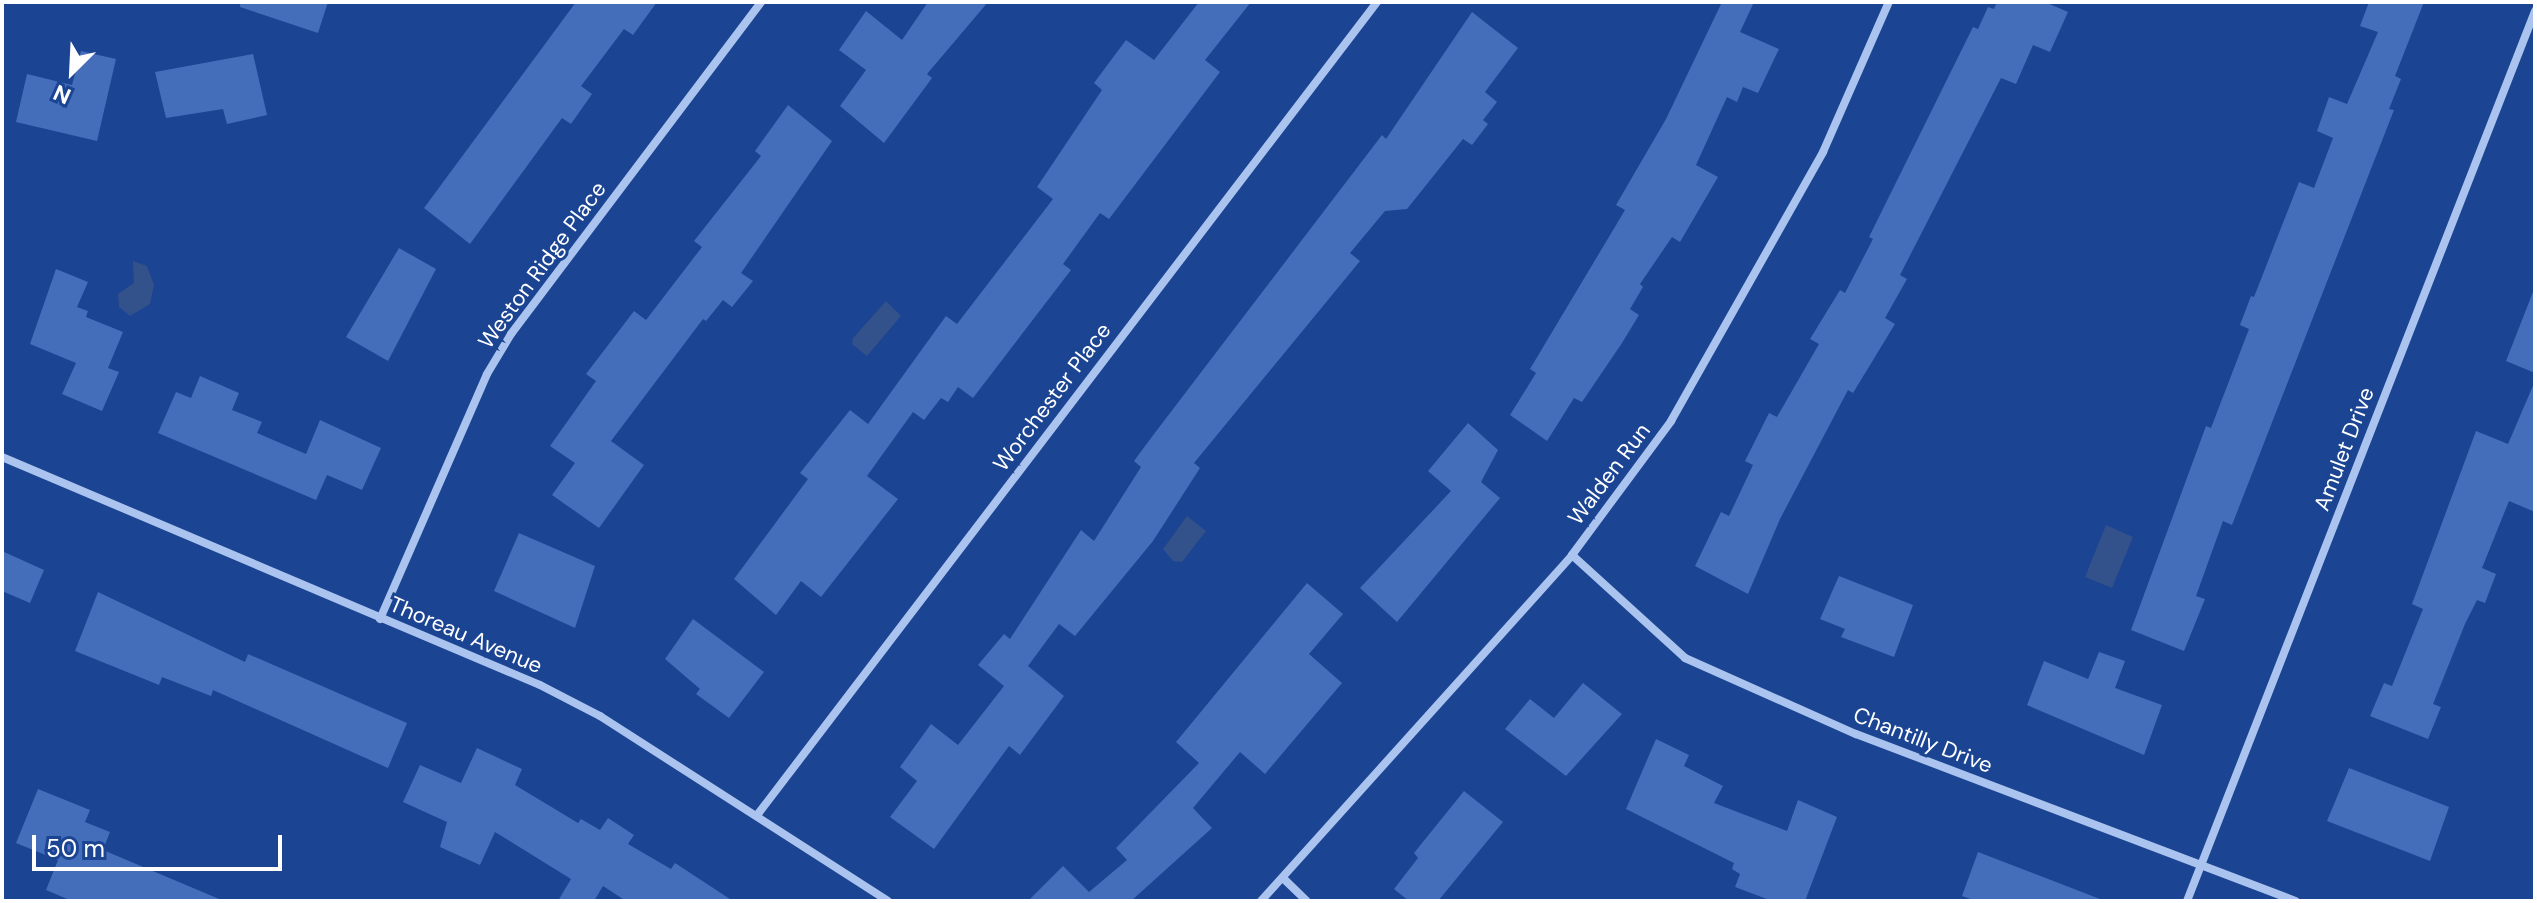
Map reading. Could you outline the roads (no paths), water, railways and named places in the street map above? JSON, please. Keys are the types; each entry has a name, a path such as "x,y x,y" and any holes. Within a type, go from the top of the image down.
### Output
{"street":[{"name":"Weston Ridge Place","path":"380,619 487,374 511,334 761,2"},
{"name":"Worchester Place","path":"758,814 1377,2"},
{"name":"Walden Run","path":"1261,901 1285,880 1572,555 1671,421 1713,353 1823,152 1889,2"},
{"name":"Amulet Drive","path":"2187,901 2535,11"},
{"name":"Thoreau Avenue","path":"2,457 540,685 758,814 888,901"},
{"name":"Chantilly Drive","path":"1572,555 1685,658 1856,734 2295,901"},
{"path":"1285,880 1307,901"}],"water":[{"path":"133,261 147,266 154,285 150,304 130,316 119,307 118,294 134,283"},
{"path":"886,301 901,316 867,356 852,344 853,338"},
{"path":"1187,516 1206,531 1182,562 1173,561 1163,549"},
{"path":"2106,525 2133,537 2112,588 2085,577"}]}
